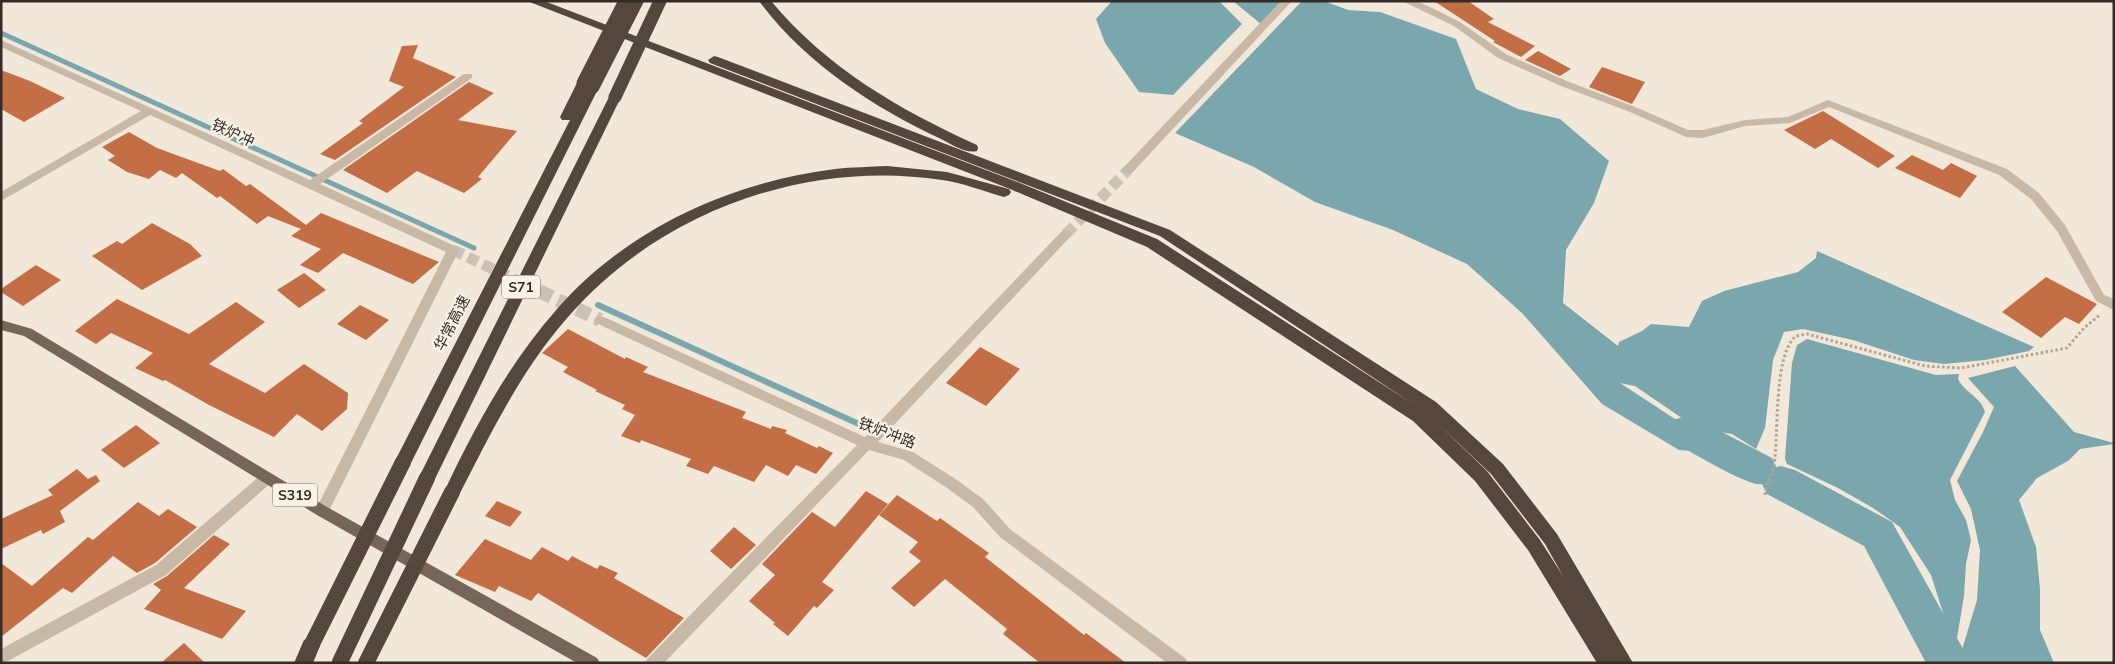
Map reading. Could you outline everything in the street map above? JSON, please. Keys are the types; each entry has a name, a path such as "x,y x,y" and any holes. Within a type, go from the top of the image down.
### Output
{"highway":[{"path":"533,1 1015,186 1152,243 1419,416 1481,476 1534,545 1608,663"},
{"path":"559,1 866,116 1165,233"},
{"path":"588,85 625,1"},
{"name":"华常高速","path":"303,663 512,246 588,85 637,1"},
{"name":"S71","path":"340,663 660,1"},
{"path":"765,1 782,25 814,55 856,85 953,140 1165,233 1430,407 1491,463 1551,539 1624,663"},
{"path":"366,663 500,400 534,348 564,311 598,277 626,254 672,224 711,206 757,189 846,172 896,171 939,175 976,183 1152,243"}],"main road":[{"name":"S319","path":"1,325 28,332 322,511 592,663"}],"street":[{"path":"1128,170 1287,1"},
{"path":"1407,1 1427,8 1457,24 1502,56 1565,84 1634,110 1686,133 1703,134 1745,123 1790,120 1828,103 2003,172 2035,196 2061,228 2100,298 2112,305"},
{"name":"铁炉冲","path":"1,43 453,250 322,511"},
{"path":"311,185 468,76"},
{"path":"1,197 150,111"},
{"path":"653,663 867,444 1066,234"},
{"name":"铁炉冲路","path":"600,320 867,444 908,456 978,503 1005,533 1180,663"},
{"path":"1,658 161,570 267,478"}],"path":[{"path":"1765,496 1765,486 1774,466 1782,367 1793,338 1799,334 1807,334 1925,366 1962,368 2067,348 2084,328 2112,305"}],"water":[{"path":"1112,1 1219,1 1242,24 1173,95 1139,92 1105,43 1096,19"},
{"path":"1233,1 1283,1 1262,25"},
{"path":"1302,1 1324,1 1348,10 1380,12 1456,39 1476,89 1518,109 1560,119 1609,161 1594,203 1566,250 1563,303 1618,346 1619,342 1642,331 1651,324 1689,327 1702,301 1724,291 1798,272 1816,258 1817,251 2034,347 2029,351 1985,360 1944,364 1914,360 1853,340 1803,329 1784,332 1773,360 1765,428 1756,449 1732,434 1708,430 1689,423 1635,386 1620,383 1727,453 1679,450 1602,404 1522,313 1467,264 1393,230 1315,202 1254,167 1175,133"},
{"path":"1807,339 1936,375 1959,374 1958,379 1961,384 1983,407 1985,412 1950,480 1955,500 1966,520 1971,540 1955,650 1931,575 1900,527 1873,508 1838,488 1787,464 1785,459 1792,363 1797,345"},
{"path":"2015,366 2074,432 2114,444 2080,449 2068,461 2037,478 2019,500 2036,547 2040,589 2040,630 2054,663 1958,663 1977,600 1980,550 1971,509 1957,481 1994,407 1968,378"}],"building":[{"path":"1434,1 1468,1 1494,19 1488,22 1535,46 1521,57 1493,42 1495,41"},
{"path":"418,45 413,58 456,77 335,160 320,154 363,123 359,121 404,87 389,81 402,46"},
{"path":"1538,51 1571,69 1560,76 1525,60"},
{"path":"1602,67 1645,82 1632,104 1589,87"},
{"path":"1,70 30,81 65,98 24,122 1,109"},
{"path":"469,82 494,93 458,120 517,131 478,177 482,179 464,193 417,171 387,193 343,170"},
{"path":"1823,111 1895,156 1878,168 1831,139 1815,149 1784,130"},
{"path":"129,132 157,148 220,171 223,169 246,186 250,184 306,225 321,213 439,262 413,284 343,253 318,273 300,265 321,249 291,236 301,229 268,216 257,224 220,196 217,198 182,173 176,178 160,170 149,179 127,172 108,160 115,156 102,147"},
{"path":"1912,155 1943,170 1951,163 1977,176 1960,198 1895,168"},
{"path":"152,223 190,244 202,256 142,290 92,256 117,241 122,244"},
{"path":"36,265 61,280 23,306 1,292 1,289"},
{"path":"304,273 326,290 299,308 277,290"},
{"path":"2046,277 2097,304 2079,324 2065,317 2041,338 2002,312"},
{"path":"117,299 189,334 236,302 265,322 209,364 265,393 304,364 348,393 347,409 322,431 297,414 274,437 209,405 165,380 163,381 135,368 153,353 111,333 96,344 75,331"},
{"path":"360,305 389,320 366,340 337,324"},
{"path":"568,329 625,359 626,357 648,367 643,372 746,412 742,418 771,429 772,426 787,430 785,433 817,448 819,446 833,453 816,474 796,465 788,476 766,465 754,482 714,466 708,474 686,466 691,459 641,440 640,443 621,436 635,415 622,409 625,405 595,391 597,390 563,372 568,367 542,353"},
{"path":"980,347 1020,369 986,406 946,383"},
{"path":"136,425 160,443 124,468 101,450"},
{"path":"77,469 88,479 96,475 100,481 60,511 65,522 43,534 41,530 1,549 1,519 53,495 48,490"},
{"path":"866,491 888,504 822,582 834,590 817,608 814,606 788,636 749,601 775,575 762,564 812,512 835,527"},
{"path":"897,495 937,521 940,518 989,553 985,557 1084,635 1086,633 1126,663 1040,663 1003,634 1007,629 945,579 914,607 891,588 921,561 909,552 918,542 879,515"},
{"path":"497,501 522,512 510,527 485,516"},
{"path":"138,502 159,516 168,509 197,527 155,563 137,573 113,556 72,593 63,588 1,637 1,563 32,586 88,537 93,540"},
{"path":"734,527 756,545 731,569 710,551"},
{"path":"214,535 230,544 184,588 246,611 222,639 144,609 161,590 153,584 167,576"},
{"path":"485,539 531,560 542,547 568,561 572,556 597,569 600,565 618,573 614,578 684,618 646,658 538,593 531,601 499,586 495,592 455,575"},
{"path":"184,643 205,663 161,663"}],"waterway":[{"path":"1,33 474,248"},
{"path":"598,305 861,425"},
{"path":"1686,431 1758,469"},
{"path":"1781,482 1878,534 1949,663"}],"tunnel":[{"path":"1066,234 1128,170"},
{"path":"453,250 541,292"},
{"path":"539,291 600,320"}]}
